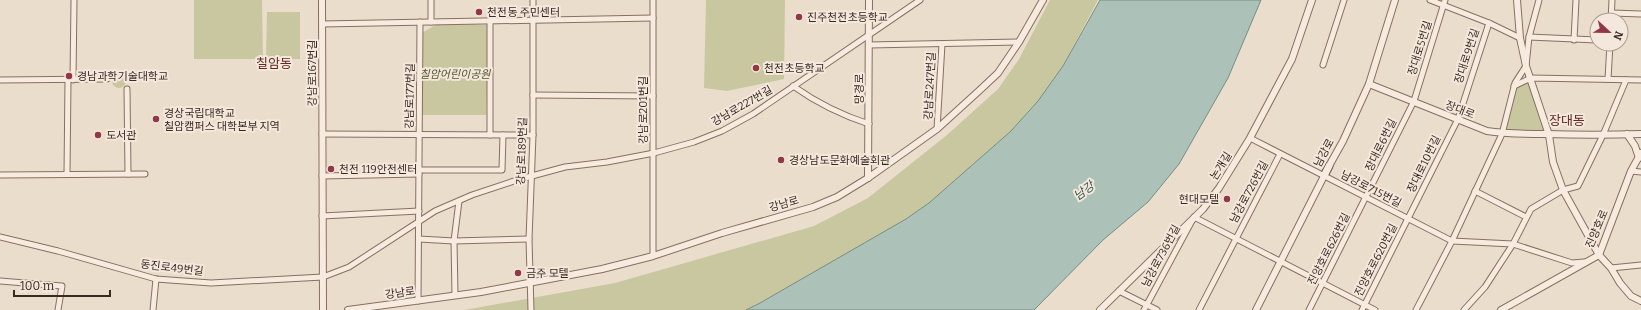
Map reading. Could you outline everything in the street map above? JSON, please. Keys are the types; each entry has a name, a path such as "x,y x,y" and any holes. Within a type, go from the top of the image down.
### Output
{"main road":[{"name":"남강로","path":"1324,176 1329,166"}],"street":[{"path":"67,174 74,0"},
{"path":"322,0 322,24"},
{"path":"431,0 431,22"},
{"name":"강남로189번길","path":"531,310 529,239 530,177 533,135 533,0"},
{"name":"강남로201번길","path":"653,0 653,256"},
{"name":"망경로","path":"868,178 869,0"},
{"name":"강남로227번길","path":"459,201 509,182 565,167 654,153 694,142 722,131 753,114 920,0"},
{"name":"강남로","path":"348,310 418,301 602,269 653,256 837,198 938,129 998,73 1019,42 1043,0"},
{"name":"논개길","path":"1100,310 1194,217 1219,188 1250,138 1292,59 1312,0"},
{"path":"1323,65 1344,0"},
{"name":"남강로","path":"1329,166 1343,141 1369,84 1395,0"},
{"path":"1430,0 1444,2 1520,38"},
{"path":"1517,0 1520,38 1526,66 1548,134 1553,162 1563,190 1599,255 1611,268 1620,283 1631,296 1641,301"},
{"path":"1416,310 1452,241 1502,134 1514,86 1526,66 1529,37 1539,0"},
{"path":"1574,40 1576,0"},
{"path":"1612,0 1612,12"},
{"name":"장대로5번길","path":"1414,102 1444,2"},
{"path":"1629,14 1641,14"},
{"path":"420,22 653,18"},
{"path":"490,21 490,135"},
{"name":"강남로167번길","path":"323,310 322,24 420,22"},
{"name":"강남로177번길","path":"418,301 420,22"},
{"name":"장대로9번길","path":"1458,119 1489,23"},
{"path":"1529,37 1589,40"},
{"name":"강남로247번길","path":"869,45 1019,42"},
{"name":"강남로247번길","path":"938,129 942,44"},
{"path":"1608,79 1610,52"},
{"path":"1514,86 1531,78 1641,80"},
{"path":"0,80 107,79"},
{"path":"1464,310 1485,287 1513,244 1531,209 1563,190 1578,186 1603,135 1626,80"},
{"name":"장대로","path":"1369,84 1486,131 1502,134 1641,134"},
{"path":"794,86 812,100 831,110 868,124"},
{"path":"127,89 128,174"},
{"path":"533,95 653,96"},
{"name":"장대로6번길","path":"1366,198 1414,102"},
{"name":"장대로10번길","path":"1408,219 1458,119"},
{"path":"322,134 533,135"},
{"path":"1627,134 1640,155"},
{"name":"강남로189번길","path":"419,172 502,170 503,135"},
{"name":"남강로715번길","path":"1250,138 1452,241"},
{"name":"남강로726번길","path":"1199,310 1280,154"},
{"name":"진양호로","path":"1501,310 1584,262 1599,255 1631,171 1640,155"},
{"path":"1631,171 1641,172"},
{"path":"322,176 419,172"},
{"path":"0,175 145,174"},
{"name":"남강로","path":"1256,310 1324,176"},
{"path":"1475,191 1526,217"},
{"name":"진양호로626번길","path":"1309,310 1366,198"},
{"path":"455,295 454,241 459,201"},
{"name":"동진로49번길","path":"0,237 58,251 156,279 212,283 322,277 349,267 435,211 459,201"},
{"path":"322,216 419,211"},
{"name":"남강로726번길","path":"1194,217 1364,307 1375,310"},
{"name":"남강로736번길","path":"1145,308 1194,217"},
{"name":"진양호로620번길","path":"1364,307 1408,219"},
{"path":"419,239 454,241 529,239"},
{"path":"1452,241 1513,244 1572,263 1584,262"},
{"path":"1611,268 1641,265"},
{"path":"153,310 156,279"},
{"path":"0,281 62,286 58,310"},
{"name":"남강로736번길","path":"1119,291 1145,308 1157,310"}],"green space":[{"path":"194,0 262,0 263,59 194,59"},
{"path":"706,0 785,0 784,79 727,91 704,88"},
{"path":"1050,0 1098,0 1063,66 1038,101 1011,131 929,203 906,219 760,303 746,310 464,310 615,283 814,226 868,198 947,135 998,89 1019,59"},
{"path":"267,12 300,12 300,59 266,59"},
{"name":"칠암어린이공원","path":"437,24 489,25 486,115 422,115 422,33"},
{"path":"119,74 124,76 126,81 124,86 119,88 114,86 112,81 114,76"},
{"path":"1531,78 1549,135 1502,134 1514,86"}],"water":[{"name":"남강","path":"1100,0 1261,0 1228,78 1179,164 1148,202 1103,240 1034,310 746,310 906,219 929,203 1011,131 1038,101 1063,66"}],"place":[{"name":"천전동 주민센터","path":"479,12"},
{"name":"진주천전초등학교","path":"799,17"},
{"name":"천전초등학교","path":"756,68"},
{"name":"경남과학기술대학교","path":"69,76"},
{"name":"경상국립대학교 칠암캠퍼스 대학본부 지역","path":"156,119"},
{"name":"도서관","path":"98,135"},
{"name":"경상남도문화예술회관","path":"781,160"},
{"name":"천전 119안전센터","path":"331,169"},
{"name":"현대모텔","path":"1227,199"},
{"name":"금주 모텔","path":"518,273"}],"district":[{"name":"칠암동","path":"274,63"},
{"name":"장대동","path":"1567,120"}]}
